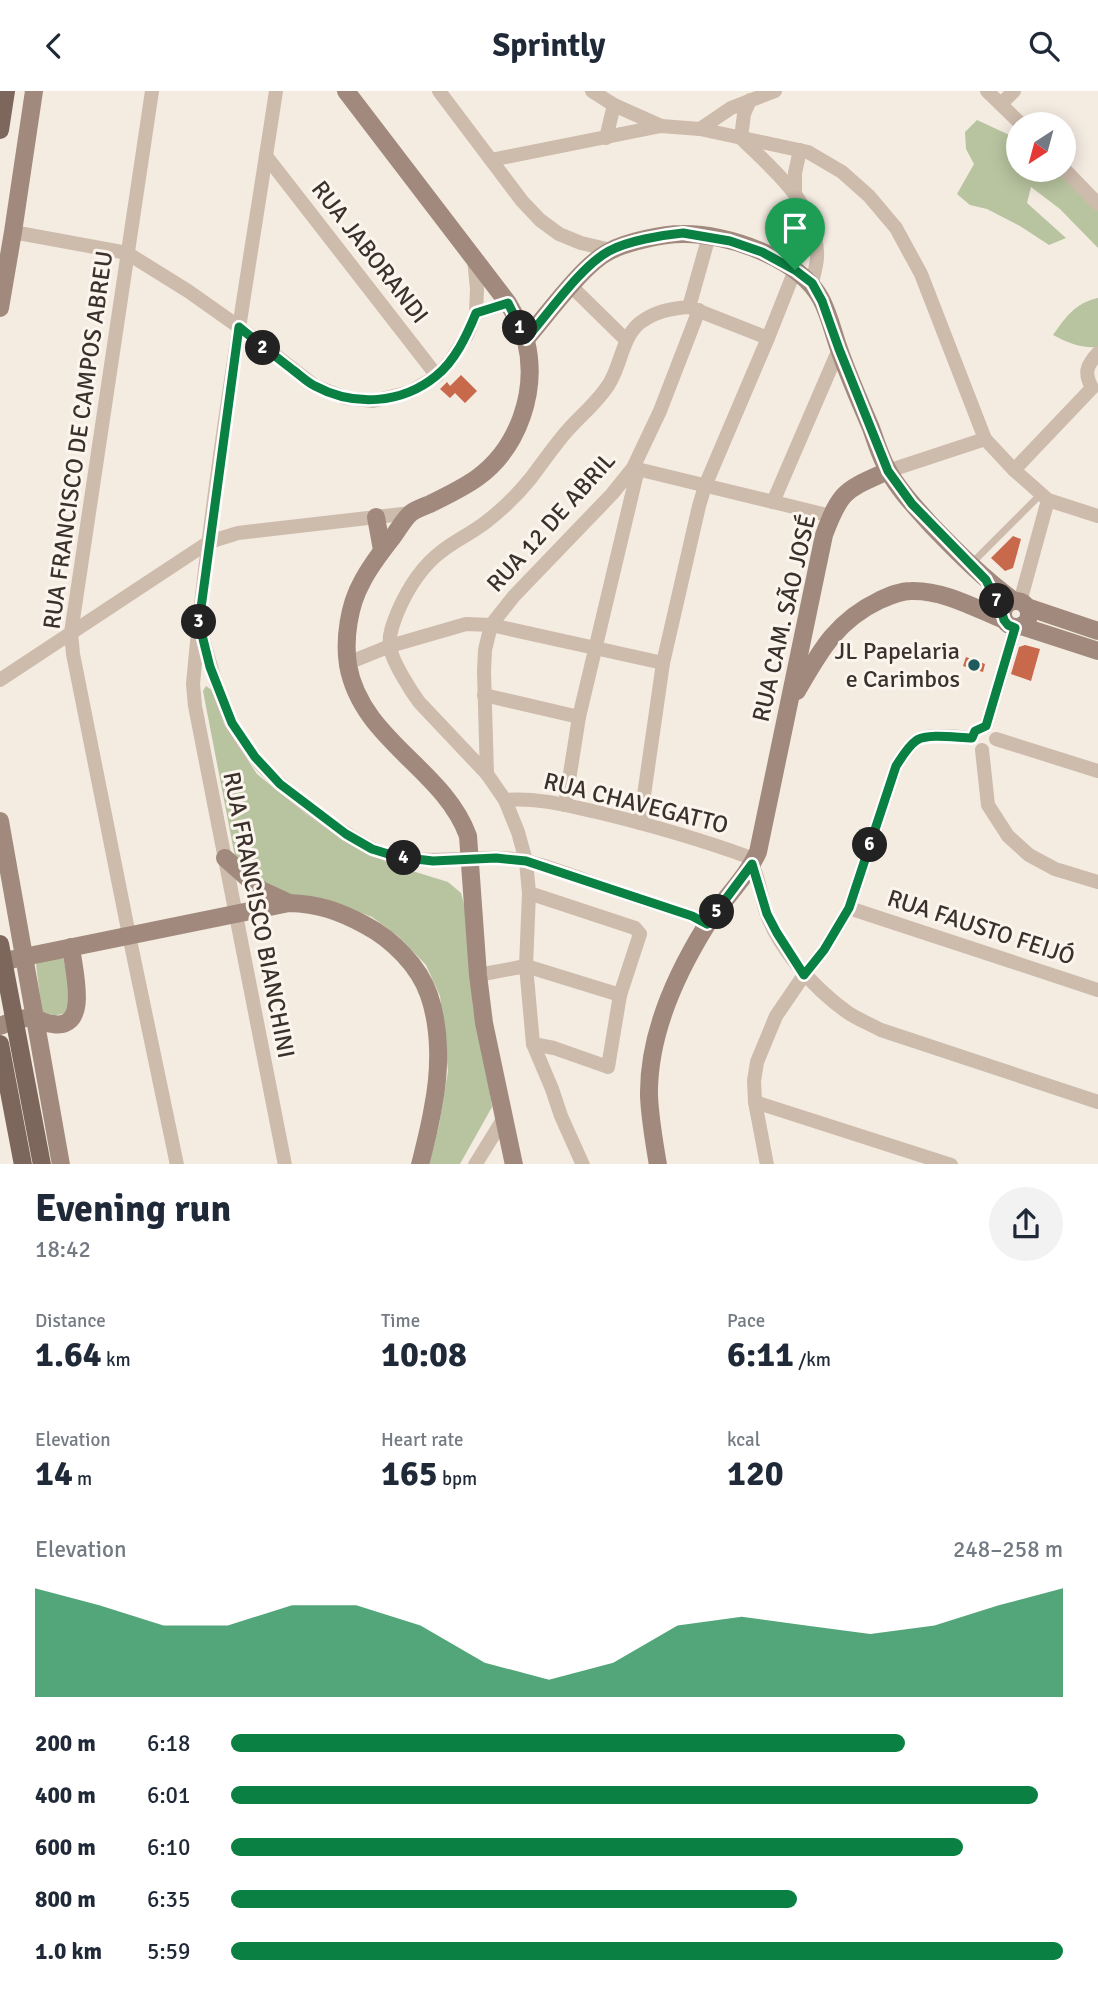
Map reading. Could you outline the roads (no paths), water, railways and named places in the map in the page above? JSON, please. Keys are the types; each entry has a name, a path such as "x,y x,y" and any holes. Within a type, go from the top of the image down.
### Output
{"main road":[{"path":"0,130 6,91"},
{"path":"1,956 7,1023 42,1164"},
{"path":"0,1044 23,1164"}],"street":[{"path":"0,308 34,91"},
{"name":"RUA FRANCISCO DE CAMPOS ABREU","path":"152,91 71,633 129,935 177,1164"},
{"name":"RUA FRANCISCO BIANCHINI","path":"276,91 239,327 209,542 193,684 195,706 285,1164"},
{"path":"0,680 209,542 238,533 411,513 478,477 508,446 519,426 526,404 529,368 526,339 508,303 346,91"},
{"path":"439,91 522,201 540,220 559,234 581,243 611,250"},
{"path":"592,91 614,105 661,126"},
{"path":"700,129 731,108 775,91"},
{"path":"987,91 1009,112"},
{"path":"1001,104 1014,91"},
{"path":"741,138 744,114 750,100"},
{"path":"606,138 614,105"},
{"path":"491,160 661,126 700,129 808,152 842,172 869,196 895,228 921,274 985,439 1014,470 1045,497 1098,516"},
{"path":"741,138 795,192 808,217 818,254 812,283"},
{"path":"795,192 795,173 800,150"},
{"name":"RUA JABORANDI","path":"266,156 437,376"},
{"path":"1076,181 1098,204"},
{"path":"13,232 127,253 239,327 315,386 346,398 373,401 410,392 437,376 456,351 467,335 476,313 474,259"},
{"path":"526,339 571,286 597,259 611,250 661,236 683,233 730,241 762,252 812,283 822,301 888,471 912,504 1015,614 1098,651"},
{"name":"RUA 12 DE ABRIL","path":"487,774 485,650 491,625 514,596 636,469 660,411 694,309 709,236"},
{"path":"640,823 663,663 699,506 795,270"},
{"path":"571,286 626,341"},
{"path":"476,313 508,303"},
{"path":"583,1164 533,1044 526,966 529,893 526,861 518,832 505,800 487,774 419,702 406,682 390,646 392,630 411,585 426,565 442,551 485,523 517,495 608,385 626,341 643,320 676,308 694,309 768,338"},
{"path":"773,502 839,349"},
{"path":"1014,470 1095,392 1087,379 1087,371 1090,362 1098,353"},
{"name":"RUA CAM. SÃO JOSÉ","path":"658,1164 649,1096 656,1037 676,979 707,924 758,852 824,534 831,516 842,496 854,487 888,471 985,439"},
{"path":"565,805 579,717 636,469 831,516"},
{"path":"986,726 1045,497"},
{"path":"411,513 361,582 350,617 348,663 352,682 367,711 379,728 450,801 468,836 484,1023 514,1164"},
{"path":"376,517 382,551"},
{"path":"788,706 820,650 837,629 854,614 889,596 909,591 949,597 1098,631"},
{"path":"199,623 210,667 232,723 255,757 280,784 346,834 372,849 398,857 433,861 496,858 526,861 692,916 707,924"},
{"path":"348,663 390,646 466,624 491,625 663,663"},
{"path":"802,641 812,649 820,650"},
{"path":"484,695 579,717"},
{"path":"767,1164 755,1102 757,1062 776,1016 824,950 849,908 896,766 909,747 919,739 930,736 993,746 995,732 986,726"},
{"path":"986,726 975,731 988,805 1008,836 1028,855 1055,869 1098,882"},
{"path":"996,739 1098,771"},
{"name":"RUA CHAVEGATTO","path":"505,800 521,799 565,805 640,823 739,853 746,856 752,864"},
{"path":"0,821 61,1164"},
{"path":"225,858 261,890 289,903"},
{"path":"752,864 767,914 804,975 848,1013 881,1030 1098,1102"},
{"path":"529,893 638,931 640,937 620,995 608,1067 554,1048 533,1044"},
{"path":"1,956 25,957 289,903 309,904 341,912 376,931 398,950 417,973 429,995 438,1046 438,1069 434,1106 420,1164"},
{"name":"RUA FAUSTO FEIJÓ","path":"849,908 1098,990"},
{"path":"7,1023 35,1019 53,1024 69,1021 77,1011 71,947"},
{"path":"478,975 526,966 620,995"},
{"path":"755,1102 951,1164"},
{"path":"475,1164 504,1118"}],"lane":[{"path":"971,565 1045,497"}],"place":[{"name":"JL Papelaria e Carimbos","path":"974,665"}]}
